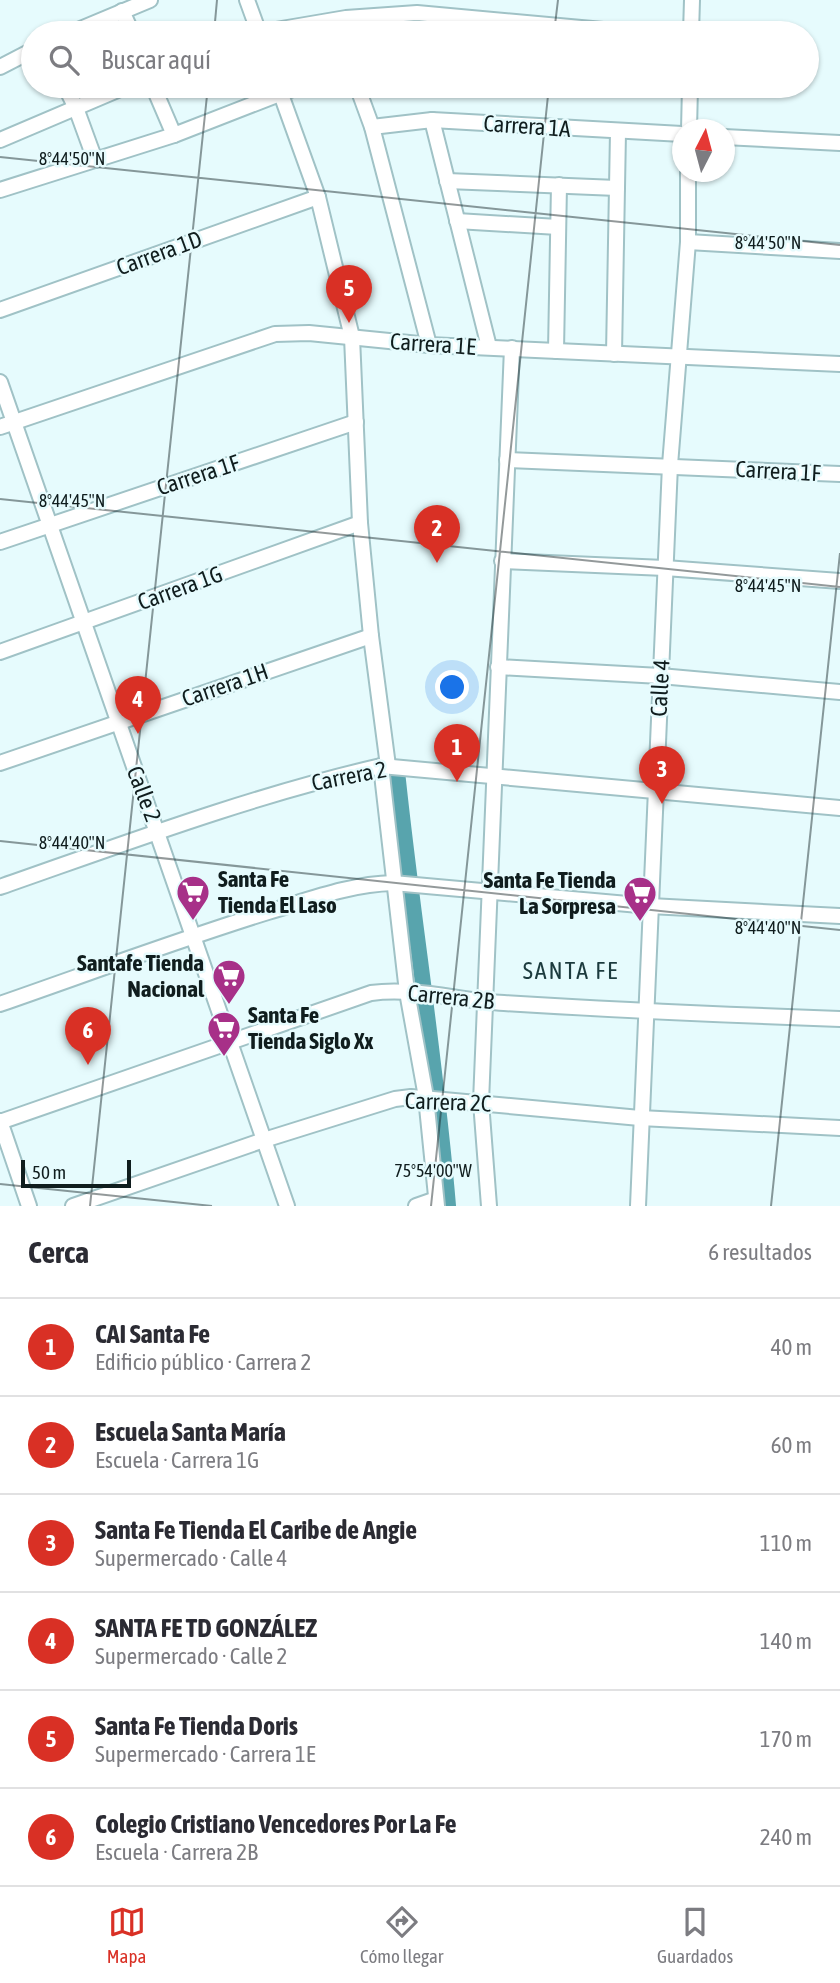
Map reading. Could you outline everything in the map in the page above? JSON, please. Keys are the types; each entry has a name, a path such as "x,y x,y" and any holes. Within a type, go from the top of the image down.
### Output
{"street":[{"path":"99,21 150,0"},
{"path":"247,0 255,21"},
{"path":"691,21 692,0"},
{"path":"329,21 433,7 542,21"},
{"path":"122,11 127,21"},
{"path":"0,66 21,56"},
{"path":"71,98 95,160"},
{"path":"0,140 98,98"},
{"path":"158,98 174,135"},
{"path":"0,190 174,135 258,98"},
{"path":"282,98 318,197 352,337 360,523 371,636 389,766 396,883 410,992 429,1097 437,1202 416,1206"},
{"path":"361,98 372,127 429,345"},
{"path":"689,119 690,98"},
{"path":"432,121 489,347"},
{"name":"Carrera 1A","path":"372,127 432,121 672,134"},
{"path":"614,354 618,132"},
{"path":"735,138 840,143"},
{"path":"447,181 617,188"},
{"name":"Calle 4","path":"638,1206 665,568 670,466 688,242 688,182"},
{"path":"555,351 559,185"},
{"name":"Carrera 1D","path":"0,310 318,197"},
{"path":"457,221 558,227"},
{"path":"688,242 840,251"},
{"name":"Carrera 1E","path":"0,427 275,334 309,333 429,345 840,364"},
{"path":"489,1206 481,1102 512,348"},
{"name":"Calle 2","path":"0,382 287,1206"},
{"name":"Carrera 1F","path":"0,542 356,422"},
{"name":"Carrera 1F","path":"507,460 840,474"},
{"name":"Carrera 1G","path":"0,652 360,523"},
{"path":"502,561 665,568 840,581"},
{"name":"Carrera 1H","path":"0,763 371,636"},
{"path":"498,667 660,676 840,692"},
{"name":"Carrera 2","path":"0,887 311,782 389,766 840,808"},
{"path":"0,1004 192,936 373,883 650,906 840,916"},
{"name":"Carrera 2B","path":"0,1121 371,993 389,990 486,1002 645,1012 840,1018"},
{"name":"Carrera 2C","path":"73,1206 264,1140 395,1099 429,1097 640,1118 840,1128"},
{"path":"0,1121 29,1206"}],"waterway":[{"path":"397,771 448,1206"}],"place":[{"name":"Santa Fe Tienda Doris","path":"349,323"},
{"name":"Escuela Santa María","path":"437,563"},
{"name":"SANTA FE TD GONZÁLEZ","path":"138,734"},
{"name":"CAI Santa Fe","path":"457,782"},
{"name":"Santa Fe Tienda El Caribe de Angie","path":"662,804"},
{"name":"Santa Fe Tienda El Laso","path":"193,922"},
{"name":"Santa Fe Tienda La Sorpresa","path":"640,923"},
{"name":"Santafe Tienda Nacional","path":"229,1006"},
{"name":"Santa Fe Tienda Siglo Xx","path":"224,1058"},
{"name":"Colegio Cristiano Vencedores Por La Fe","path":"88,1065"}],"district":[{"name":"SANTA FE","path":"571,971"}]}
